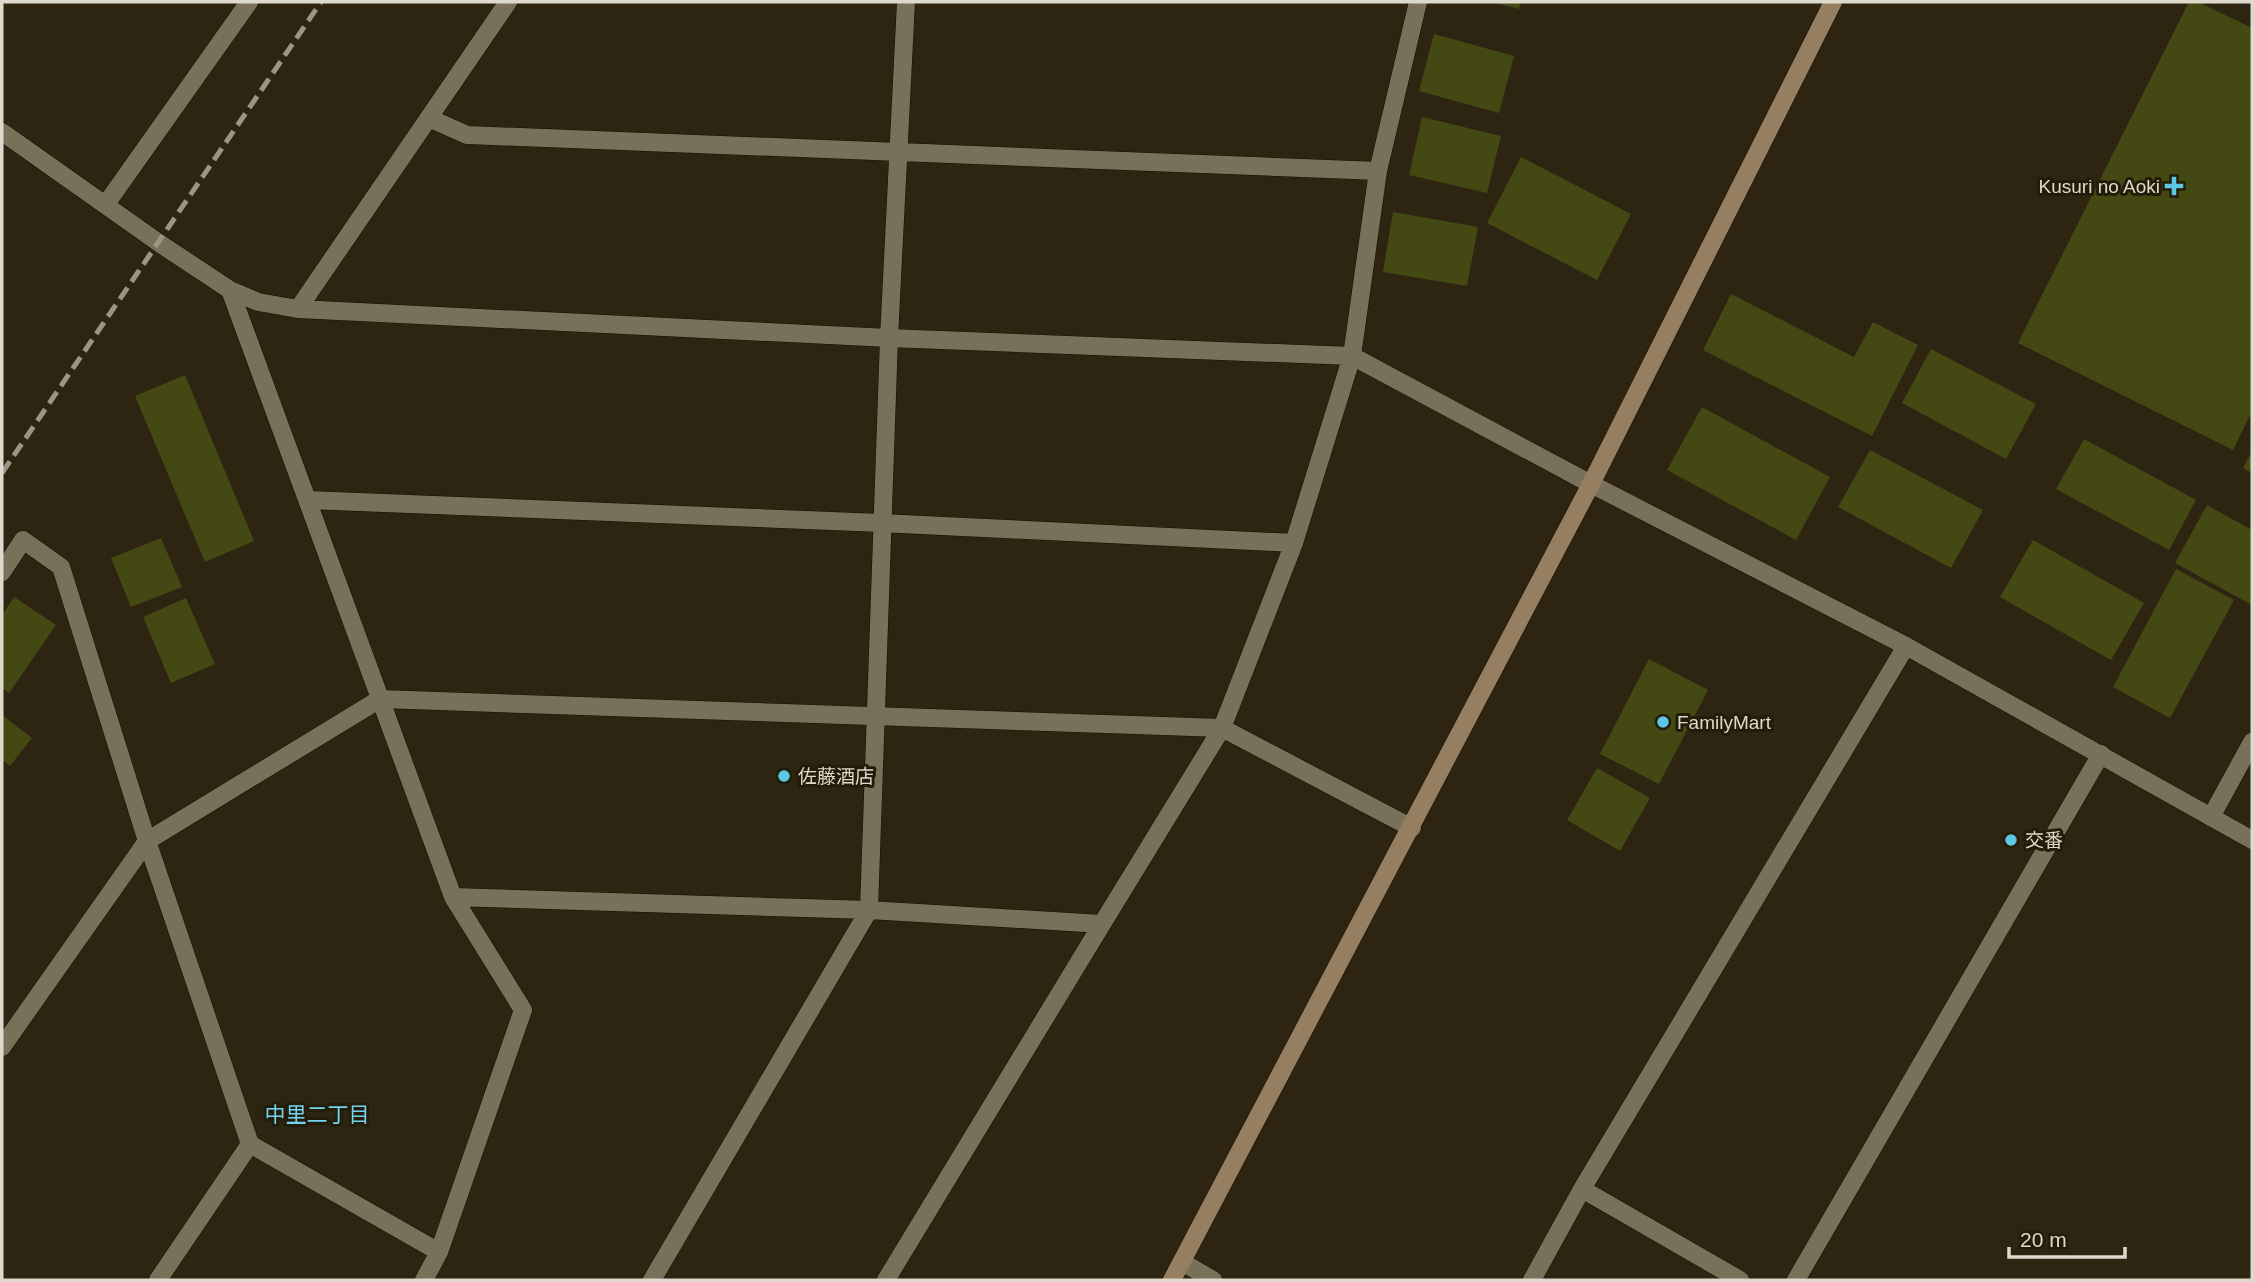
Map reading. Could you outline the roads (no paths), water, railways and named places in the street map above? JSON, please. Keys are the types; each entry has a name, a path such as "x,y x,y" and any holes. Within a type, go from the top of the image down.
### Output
{"street":[{"path":"106,204 248,2"},
{"path":"298,309 508,2"},
{"path":"652,1280 869,910 881,523 906,2"},
{"path":"886,1280 1222,728 1294,543 1352,356 1378,171 1418,2"},
{"path":"1172,1280 1591,484 1833,2"},
{"path":"429,118 467,135 1378,171"},
{"path":"2,132 230,290 258,302 298,309 889,338 1352,356 1591,484 1906,646 2252,840"},
{"path":"230,290 453,897 523,1010 439,1252 424,1280"},
{"path":"308,500 1294,543"},
{"path":"2,572 23,540 61,566 147,841 250,1144 439,1252"},
{"path":"1532,1280 1582,1189 1906,646"},
{"path":"2,1047 147,841 380,699 1222,728 1412,828"},
{"path":"2211,817 2252,742"},
{"path":"1796,1280 2101,754"},
{"path":"453,897 869,910 1102,925"},
{"path":"158,1280 250,1144"},
{"path":"1582,1189 1740,1280"},
{"path":"1182,1262 1213,1280"}],"railway":[{"path":"2,473 321,2"}],"place":[{"name":"Kusuri no Aoki","path":"2174,186"},
{"name":"FamilyMart","path":"1663,722"},
{"name":"佐藤酒店","path":"784,776"},
{"name":"交番","path":"2011,840"}],"district":[{"name":"中里二丁目","path":"317,1115"}]}
